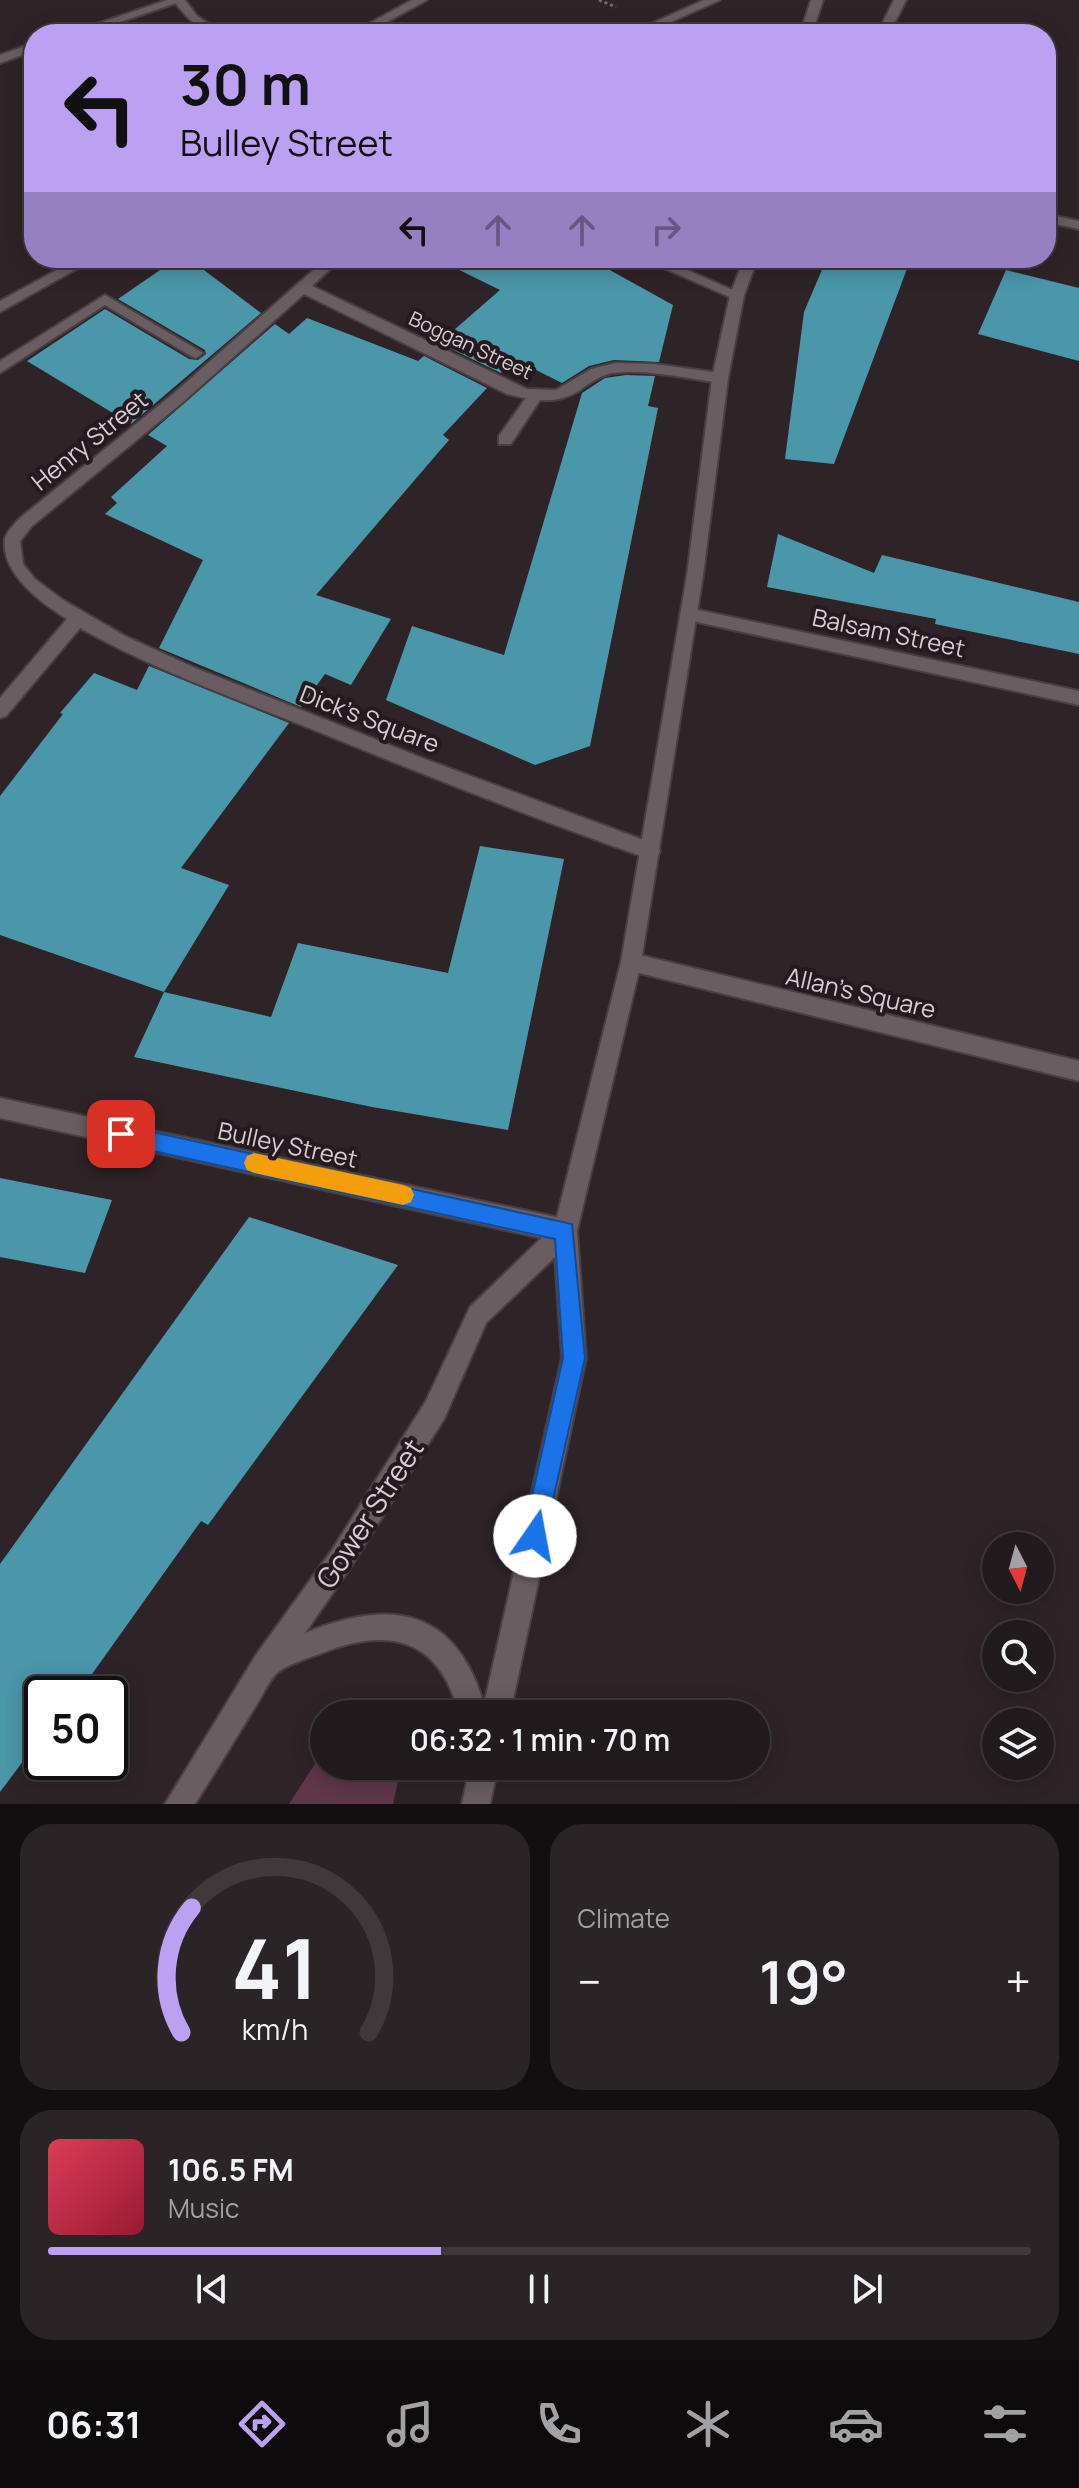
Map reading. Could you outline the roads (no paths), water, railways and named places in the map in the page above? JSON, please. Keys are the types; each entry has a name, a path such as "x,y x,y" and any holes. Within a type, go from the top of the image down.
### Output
{"street":[{"path":"104,24 179,0 193,18 202,24"},
{"path":"375,24 421,0"},
{"path":"653,24 686,0"},
{"path":"653,24 714,0"},
{"path":"809,24 817,0"},
{"path":"888,24 900,0"},
{"path":"0,59 24,51"},
{"path":"1056,220 1079,225"},
{"path":"0,307 71,268"},
{"name":"Henry Street","path":"78,618 27,582 13,564 12,540 26,522 178,398 225,353 324,268"},
{"path":"672,268 737,295"},
{"path":"499,1700 574,1358 565,1231 631,962 689,614 720,378 737,295 747,268"},
{"name":"Boggan Street","path":"303,288 512,390 535,396 553,396 570,390 591,373 616,368 720,378"},
{"path":"0,368 105,299 196,353"},
{"path":"505,440 535,396"},
{"name":"Balsam Street","path":"689,614 1079,698"},
{"path":"0,711 78,618"},
{"name":"Dick's Square","path":"78,618 223,686 561,820 650,851"},
{"name":"Allan's Square","path":"631,962 1079,1071"},
{"name":"Bulley Street","path":"0,1108 565,1231"},
{"name":"Gower Street","path":"179,1804 266,1665 341,1559 435,1410 478,1315 565,1231"},
{"path":"266,1665 317,1640 360,1628 410,1630 445,1651 470,1700"},
{"path":"476,1804 481,1780"}]}
